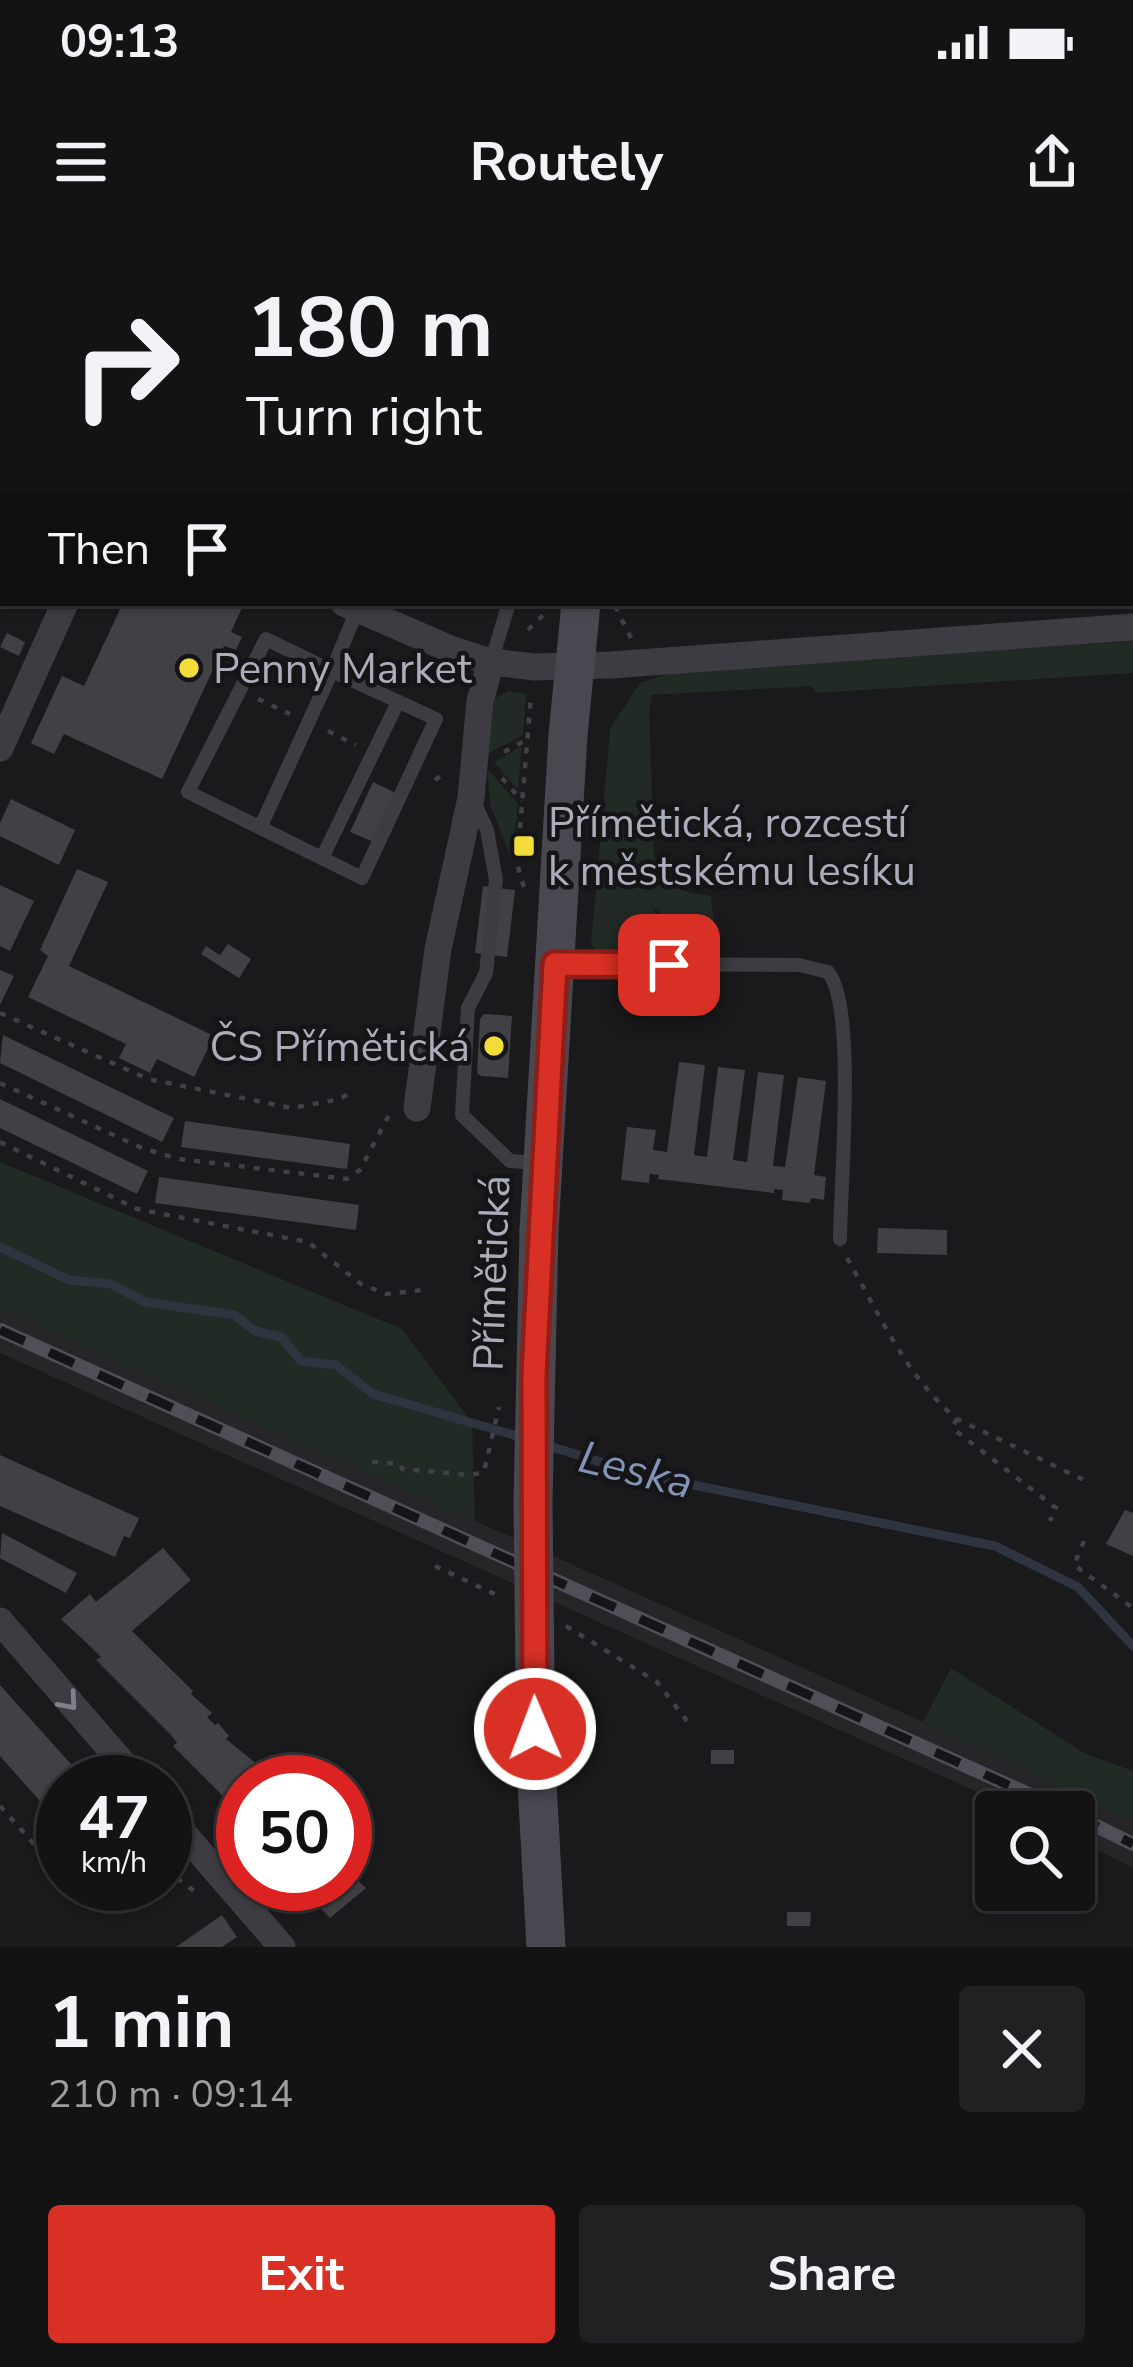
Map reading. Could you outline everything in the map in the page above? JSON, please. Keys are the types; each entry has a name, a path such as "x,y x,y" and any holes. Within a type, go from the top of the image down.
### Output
{"main road":[{"name":"Přímětická","path":"546,1947 536,1765 533,1502 539,1232 581,606"}],"street":[{"path":"0,748 64,606"},
{"path":"351,607 491,662 574,666 1133,627"},
{"path":"406,1105 472,798 480,701 491,662"},
{"path":"0,1622 116,1755"},
{"path":"192,1847 266,1942"}],"lane":[{"path":"491,662 508,606"},
{"path":"260,828 332,670 351,607"},
{"path":"266,639 398,702 436,719 362,878 188,792 266,639"},
{"path":"322,858 398,702"},
{"path":"472,798 487,830 496,880 486,974 468,1008 462,1115 510,1161 543,1164"},
{"path":"555,964 799,965 828,972 838,990 844,1065 840,1239"}],"path":[{"path":"616,606 631,638"},
{"path":"528,630 539,621"},
{"path":"258,699 295,717"},
{"path":"326,730 361,747"},
{"path":"488,761 527,739"},
{"path":"499,775 522,801"},
{"path":"0,1013 148,1079 292,1108 340,1099 354,1090"},
{"path":"0,1082 142,1148 178,1159 347,1179 360,1170 406,1105"},
{"path":"0,1142 137,1209 308,1242 362,1284 386,1294 424,1290"},
{"path":"840,1239 910,1368 957,1419 1088,1482"},
{"path":"372,1462 400,1464 402,1469 484,1472 499,1407"},
{"path":"957,1419 956,1431 1056,1508 1049,1521"},
{"path":"1084,1540 1075,1565 1133,1608"},
{"path":"435,1566 520,1605"},
{"path":"562,1624 657,1682 691,1726"},
{"path":"0,1806 36,1846"}],"shaded area":[{"path":"1133,641 1133,673 817,693 811,686 652,695 654,856 675,886 711,896 718,954 707,953 651,905 685,957 622,959 591,945 610,729 640,683 670,673"},
{"path":"508,691 526,694 523,735 489,753 492,700"},
{"path":"522,746 518,790 494,762"},
{"path":"487,768 518,804 512,861 490,804"},
{"path":"0,1162 402,1329 472,1422 475,1521 0,1308"},
{"path":"0,1308 1072,1791 975,1791 0,1353"},
{"path":"951,1668 1084,1753 1133,1771 1133,1821 1095,1803 1095,1791 1069,1791 923,1722"},
{"path":"1095,1802 1133,1821 1133,1868 1095,1849"}],"building":[{"path":"122,606 242,608 231,632 242,637 236,650 224,646 162,779 64,734 54,754 31,743 62,676 84,686"},
{"path":"7,633 25,642 19,656 0,647"},
{"path":"373,782 398,794 376,843 350,832"},
{"path":"11,799 75,830 59,865 0,836 0,823"},
{"path":"77,869 108,882 69,966 214,1036 194,1077 157,1059 150,1073 119,1058 126,1044 28,997 48,956 40,950"},
{"path":"0,885 34,901 10,951 0,946"},
{"path":"483,886 515,890 507,957 475,953"},
{"path":"228,944 251,959 239,978 201,954 206,946 220,955"},
{"path":"0,970 14,976 0,1005"},
{"name":"ČS Přímětická","path":"484,1014 512,1016 508,1078 477,1073"},
{"path":"3,1035 174,1118 162,1142 0,1063"},
{"path":"679,1062 705,1065 694,1155 707,1157 718,1067 745,1070 733,1160 747,1162 758,1072 784,1075 773,1166 785,1167 798,1077 826,1081 814,1175 826,1177 824,1200 782,1200 783,1190 774,1189 774,1193 658,1179 659,1175 650,1174 649,1183 621,1180 627,1127 656,1130 653,1150 667,1152"},
{"path":"0,1099 148,1171 137,1194 0,1128"},
{"path":"185,1121 350,1144 347,1169 181,1147"},
{"path":"159,1177 359,1205 356,1230 155,1203"},
{"path":"878,1228 947,1230 947,1255 877,1253"},
{"path":"0,1455 139,1518 130,1538 124,1536 115,1557 0,1506"},
{"path":"1125,1510 1133,1513 1133,1556 1106,1544"},
{"path":"2,1533 77,1573 66,1593 0,1558"},
{"path":"163,1548 191,1580 132,1631 193,1691 212,1713 207,1717 246,1755 216,1755 216,1789 192,1765 192,1755 182,1755 173,1746 177,1743 171,1735 61,1619 90,1594 96,1602"},
{"path":"0,1685 63,1755 36,1755 36,1797 0,1756"},
{"path":"711,1750 734,1750 734,1764 711,1764"},
{"path":"787,1912 811,1912 810,1926 787,1926"},
{"path":"222,1915 237,1937 222,1947 176,1947"}],"waterway":[{"name":"Leska","path":"0,1247 69,1280 111,1284 145,1302 234,1315 255,1331 281,1337 301,1361 336,1365 373,1394 524,1438"},
{"name":"Leska","path":"546,1445 639,1474 995,1546 1078,1587 1133,1646"}],"railway":[{"path":"0,1330 1021,1791"},
{"path":"1095,1825 1133,1844"}],"place":[{"name":"Penny Market","path":"189,668"},
{"name":"Přímětická, rozcestí k městskému lesíku","path":"524,846"},
{"name":"ČS Přímětická","path":"494,1046"}],"route":[{"path":"535,1729 534,1374 555,964 669,965"}]}
